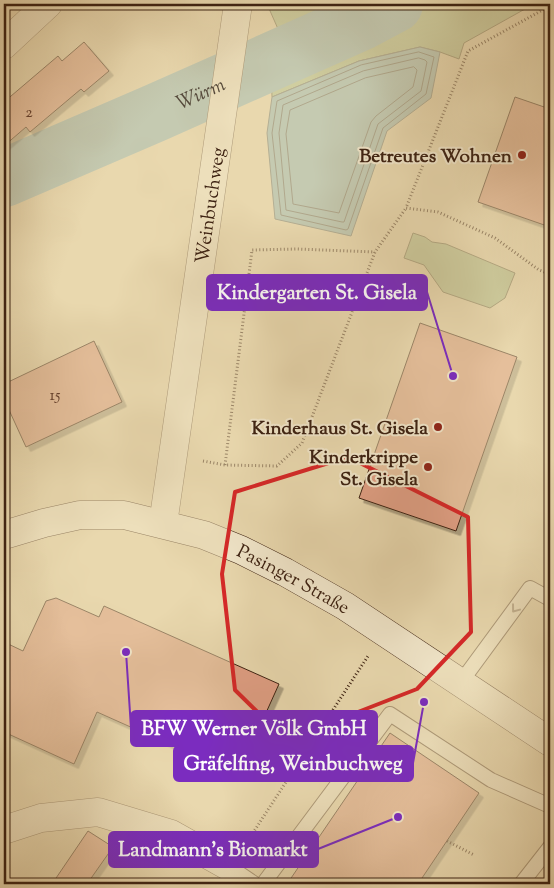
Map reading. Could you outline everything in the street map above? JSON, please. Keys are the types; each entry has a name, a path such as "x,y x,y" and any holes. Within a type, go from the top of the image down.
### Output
{"street":[{"path":"4,45 48,4"},
{"name":"Weinbuchweg","path":"163,524 238,4"},
{"name":"Pasinger Straße","path":"4,535 80,515 124,515 204,535 241,550 285,572 345,606 550,742"},
{"path":"4,830 41,818 98,812 171,834 230,867"}],"lane":[{"path":"461,682 530,588 550,600"},
{"path":"263,884 390,714 491,780 550,806"},
{"path":"522,884 550,847"},
{"path":"230,867 255,884"}],"path":[{"path":"173,454 225,465 277,466 302,443 375,252 406,208 468,51 550,6"},
{"path":"406,208 438,212 487,234 539,270 550,274"},
{"path":"225,465 252,250 297,249 375,252"},
{"path":"230,867 383,633"},
{"path":"447,841 474,855"}],"highlighted area":[{"path":"348,457 468,517 471,632 417,689 286,740 235,690 222,574 235,492"}],"green space":[{"path":"267,4 376,4 350,19 298,43 282,38"},
{"path":"410,4 534,4 464,43 459,59 420,47 359,61 272,97 271,71"},
{"path":"413,233 425,237 432,242 446,244 515,273 505,298 490,308 443,292 424,265 404,258"}],"water":[{"path":"420,47 440,52 431,98 387,131 351,236 275,219 267,133 272,97 359,61"}],"building":[{"path":"84,42 109,71 84,92 81,89 30,132 26,127 4,146 4,102 58,56 62,61"},
{"name":"Betreutes Wohnen","path":"515,97 550,109 550,227 478,202"},
{"name":"Kinderhaus St. Gisela","path":"420,323 517,357 456,531 359,498"},
{"path":"94,341 122,402 26,447 4,399 4,384"},
{"path":"56,598 99,617 104,606 279,684 238,775 97,712 74,764 4,732 4,642 23,651 46,601"},
{"path":"390,733 479,793 418,884 287,884"},
{"path":"88,831 113,847 87,884 52,884"}],"waterway":[{"name":"Würm","path":"4,178 362,21 394,4"}],"place":[{"name":"Betreutes Wohnen","path":"522,155"},
{"name":"Kindergarten St. Gisela","path":"453,376"},
{"name":"Kinderhaus St. Gisela","path":"438,427"},
{"name":"Kinderkrippe St. Gisela","path":"428,467"},
{"name":"BFW Werner Völk GmbH","path":"126,652"},
{"name":"Gräfelfing, Weinbuchweg","path":"424,702"},
{"name":"Landmann's Biomarkt","path":"398,817"}]}
